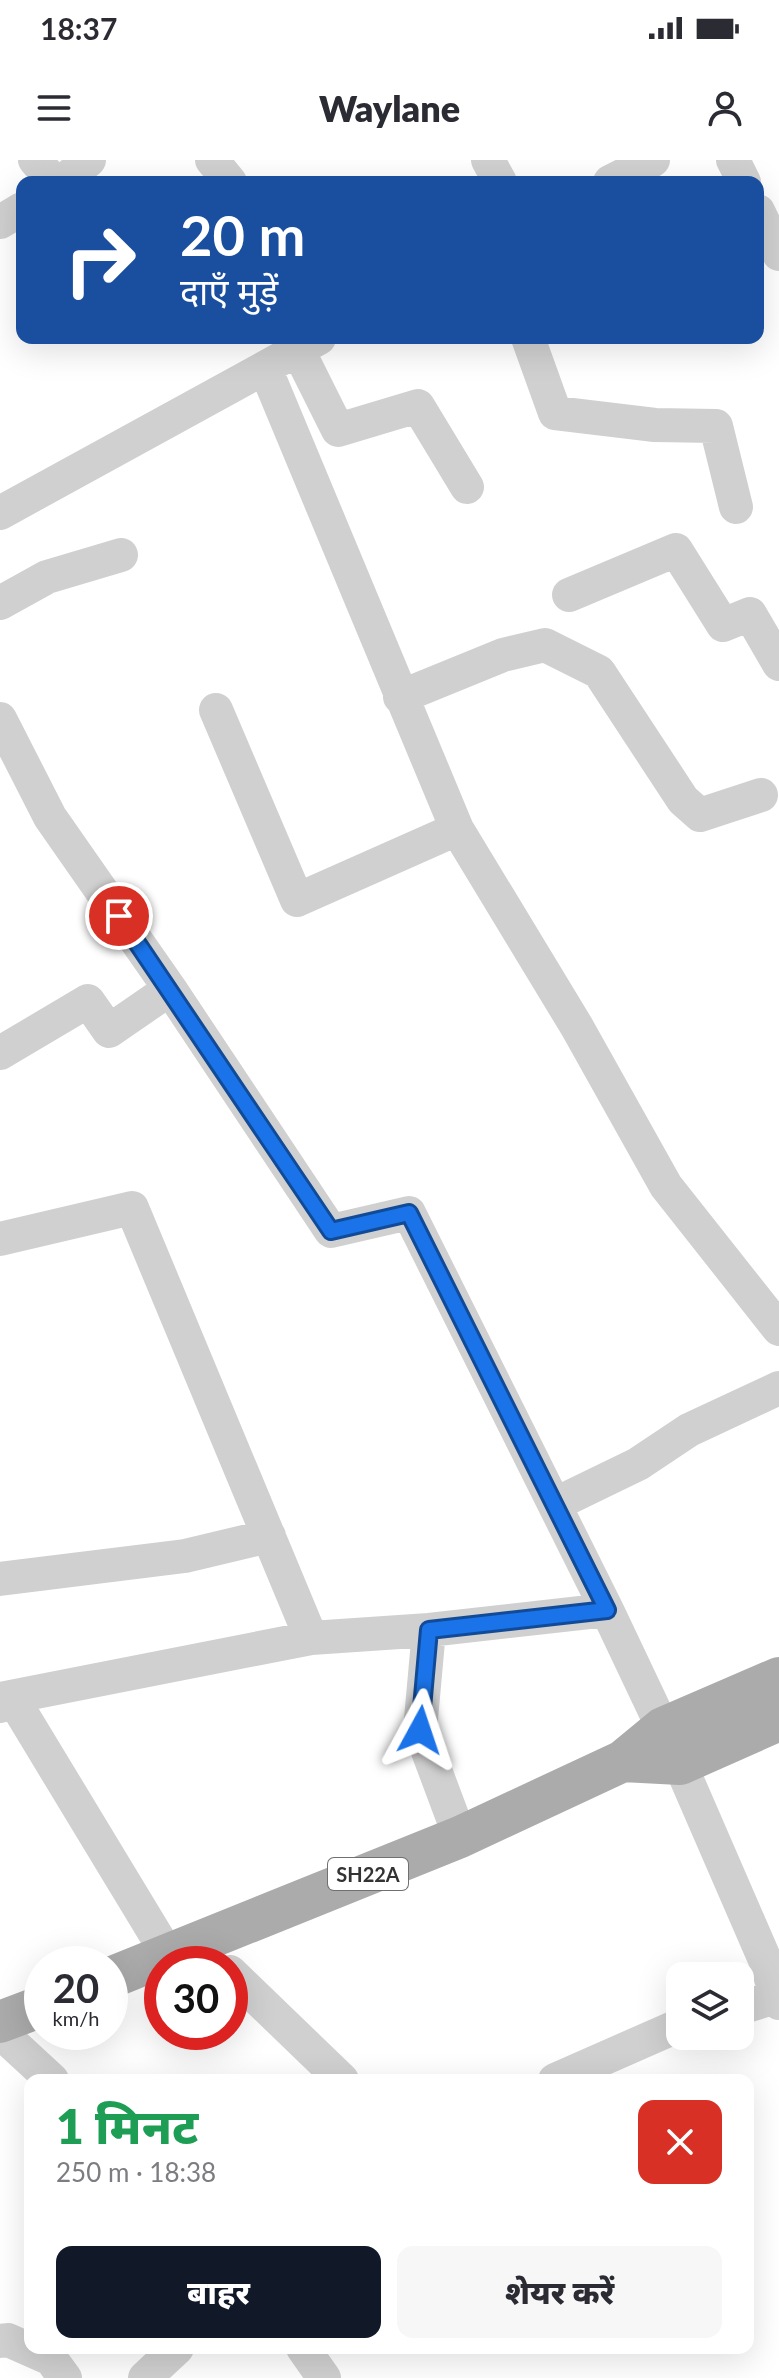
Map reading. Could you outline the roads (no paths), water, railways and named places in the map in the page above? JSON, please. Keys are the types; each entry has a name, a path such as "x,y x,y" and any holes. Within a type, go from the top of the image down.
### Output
{"main road":[{"name":"SH22A","path":"671,1746 779,1678"},
{"name":"SH22A","path":"214,1946 623,1761 779,1720"},
{"path":"0,2022 24,2013"}],"street":[{"path":"35,160 49,176"},
{"path":"69,176 89,160"},
{"path":"212,160 225,176"},
{"path":"622,176 653,160"},
{"path":"764,223 779,254"},
{"path":"0,513 307,344"},
{"path":"313,344 338,430 418,406 467,487"},
{"path":"530,344 555,413 655,425 716,426 736,507"},
{"path":"265,368 457,829 577,1027 666,1186 779,1329"},
{"path":"569,595 676,550 723,625 750,614 779,664"},
{"path":"0,603 47,577 121,555"},
{"path":"400,697 503,655 545,645 599,672 683,800 700,815 761,795"},
{"path":"216,710 297,900 457,829"},
{"path":"0,719 50,817 170,989 331,1231 409,1213 607,1610 772,1961 778,2000 754,2005"},
{"path":"0,1053 88,1001 109,1031 170,989"},
{"path":"0,1239 132,1208 311,1638"},
{"path":"570,1497 638,1464 689,1430 779,1388"},
{"path":"0,1579 185,1556 269,1536"},
{"path":"190,1946 4,1702 311,1638 429,1630 607,1610"},
{"path":"429,1630 420,1730 460,1837"},
{"path":"248,1989 336,2074"},
{"path":"569,2074 666,2031"},
{"path":"0,2032 46,2074"},
{"path":"0,2341 8,2340 24,2347"},
{"path":"40,2354 51,2359 65,2378"},
{"path":"145,2378 171,2354"},
{"path":"307,2354 324,2378"}]}
